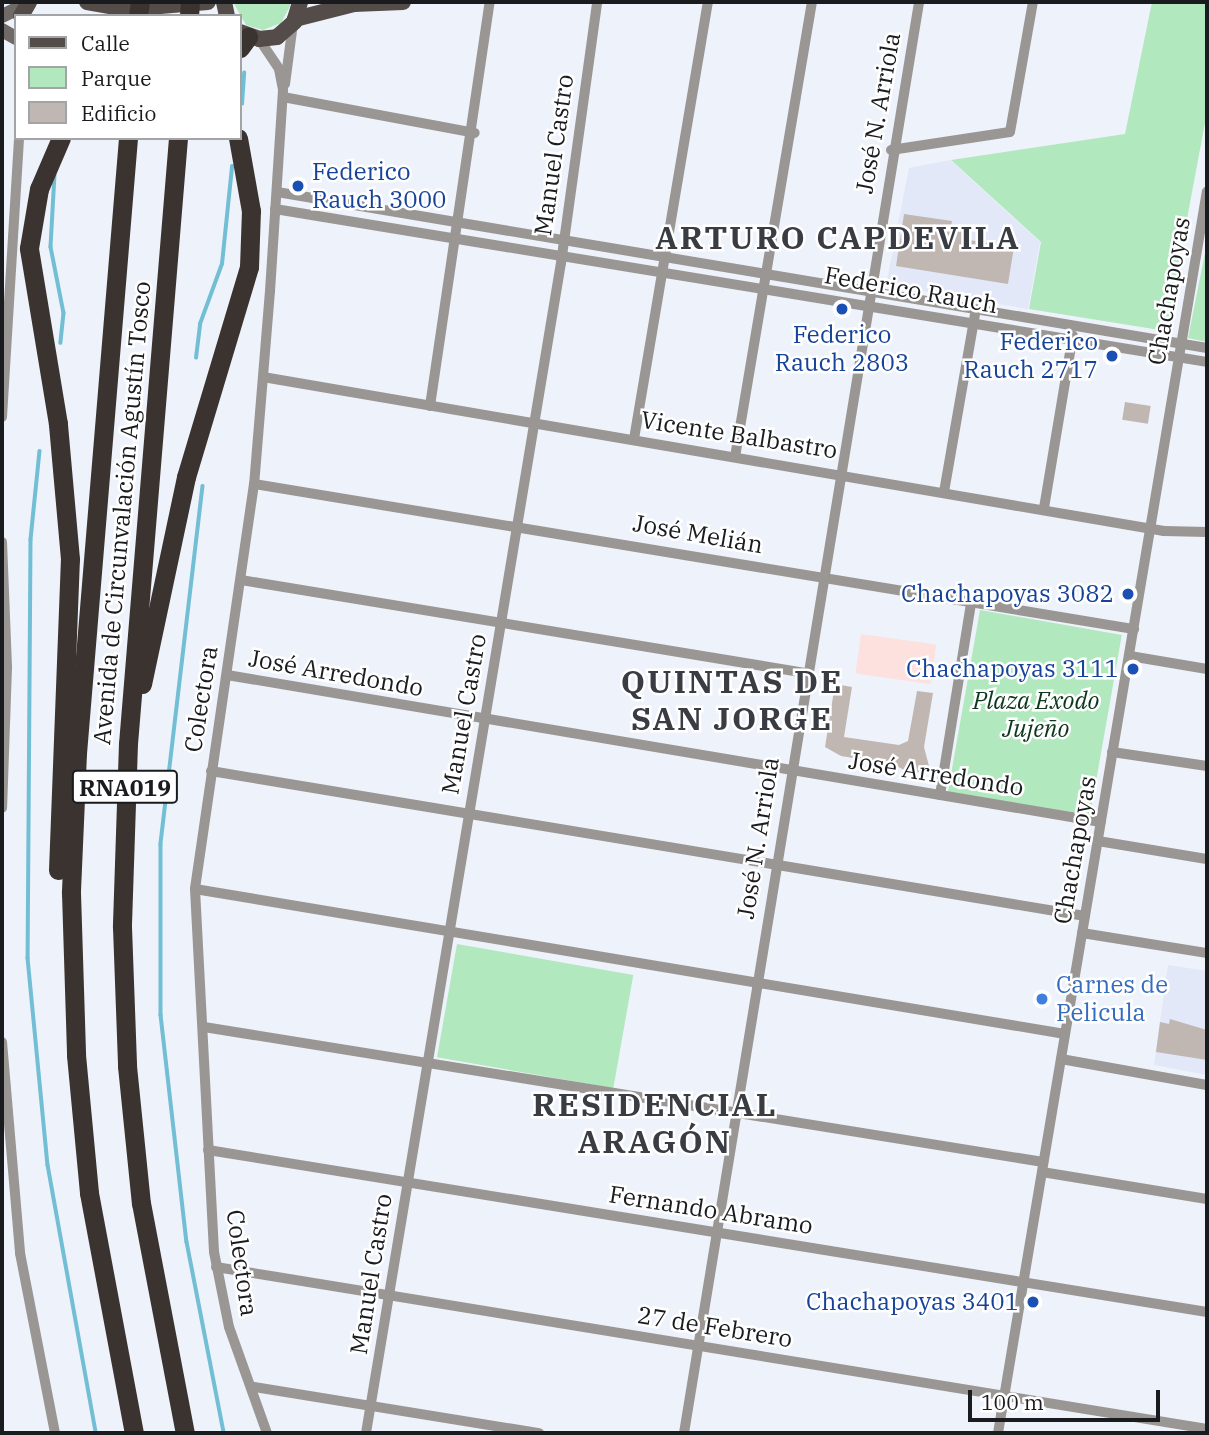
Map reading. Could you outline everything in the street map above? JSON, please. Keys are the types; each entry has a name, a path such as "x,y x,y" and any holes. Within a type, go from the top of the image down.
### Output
{"highway":[{"path":"60,140 39,189 29,248 58,424 70,559 58,896 72,963"},
{"name":"Avenida de Circunvalación Agustín Tosco","path":"128,140 77,753 72,963 94,1227 134,1433"},
{"name":"Avenida de Circunvalación Agustín Tosco","path":"178,140 128,743 122,913 127,1066 152,1272 186,1433"},
{"path":"128,743 180,498 249,268 251,211 238,140"}],"main road":[{"path":"85,2 125,9 208,2"},
{"path":"294,21 300,2"},
{"path":"247,39 277,37 294,21 347,3 403,2"},
{"path":"2,16 27,5"}],"street":[{"path":"430,406 475,133 490,2"},
{"name":"Manuel Castro","path":"366,1433 534,422 597,2"},
{"path":"634,439 708,2"},
{"path":"735,457 812,2"},
{"name":"José N. Arriola","path":"684,1433 806,673 842,474 891,150 919,2"},
{"path":"891,150 1003,136 1014,126 1033,2"},
{"name":"Colectora","path":"267,1433 254,1387 229,1327 216,1267 195,889 254,484 283,94 294,21"},
{"name":"Colectora","path":"247,39 279,69 283,94"},
{"path":"283,94 475,133"},
{"path":"2,417 19,140"},
{"name":"Chachapoyas","path":"998,1433 1178,357 1204,237 1207,191"},
{"name":"Federico Rauch","path":"277,192 461,220 1207,348"},
{"name":"Federico Rauch","path":"275,209 764,286 1207,362"},
{"path":"944,492 976,309"},
{"path":"1044,508 1074,325"},
{"name":"Vicente Balbastro","path":"263,377 1149,528 1207,533"},
{"name":"José Melián","path":"254,484 516,525 823,576 971,604 1134,629"},
{"path":"2,542 7,667 2,808"},
{"path":"241,580 806,673"},
{"path":"940,795 971,604"},
{"path":"1130,656 1207,669"},
{"name":"José Arredondo","path":"227,676 1101,822"},
{"path":"1112,752 1207,766"},
{"path":"211,771 1085,916"},
{"path":"1098,841 1207,859"},
{"path":"195,889 1065,1034"},
{"path":"1082,933 1207,953"},
{"path":"204,1027 736,1113 1207,1199"},
{"path":"2,1042 20,1253 55,1433"},
{"path":"1061,1059 1207,1085"},
{"name":"Fernando Abramo","path":"208,1150 1207,1312"},
{"name":"27 de Febrero","path":"216,1267 1207,1429"},
{"path":"254,1387 539,1433"}],"shaded area":[{"path":"950,160 1040,242 1028,309 886,285 909,168"},
{"path":"861,634 936,645 931,684 855,674"},
{"path":"1168,965 1207,971 1207,1075 1154,1065"}],"green space":[{"path":"233,2 290,2 281,23 263,30 246,25"},
{"path":"1152,2 1207,2 1207,112 1166,331 1029,309 1041,242 951,160 1125,134"},
{"path":"1207,249 1207,342 1188,338"},
{"name":"Plaza Exodo Jujeño","path":"980,610 1122,635 1090,818 948,793"},
{"path":"457,944 633,975 613,1088 437,1057"}],"building":[{"path":"904,214 952,221 951,226 971,229 969,240 1014,247 1008,284 896,266"},
{"path":"1125,402 1151,406 1148,424 1122,420"},
{"path":"835,684 852,687 844,737 899,745 908,741 917,691 933,693 924,747 929,766 913,775 895,765 841,756 825,747"},
{"path":"1170,1019 1207,1030 1207,1060 1156,1052 1160,1022 1169,1024"}],"waterway":[{"path":"242,104 244,73"},
{"path":"196,358 200,324 222,264 232,167"},
{"path":"55,175 51,247 64,313 61,343"},
{"path":"40,451 31,540 28,958 48,1165 96,1433"},
{"path":"203,486 161,845 161,1015 187,1242 224,1433"}],"place":[{"name":"Federico Rauch 3000","path":"298,186"},
{"name":"Federico Rauch 2803","path":"842,309"},
{"name":"Federico Rauch 2717","path":"1112,356"},
{"name":"Chachapoyas 3082","path":"1128,594"},
{"name":"Chachapoyas 3111","path":"1133,669"},
{"name":"Carnes de Pelicula","path":"1042,999"},
{"name":"Chachapoyas 3401","path":"1033,1302"}],"district":[{"name":"ARTURO CAPDEVILA","path":"838,237"},
{"name":"QUINTAS DE SAN JORGE","path":"732,700"},
{"name":"RESIDENCIAL ARAGÓN","path":"655,1124"}]}
